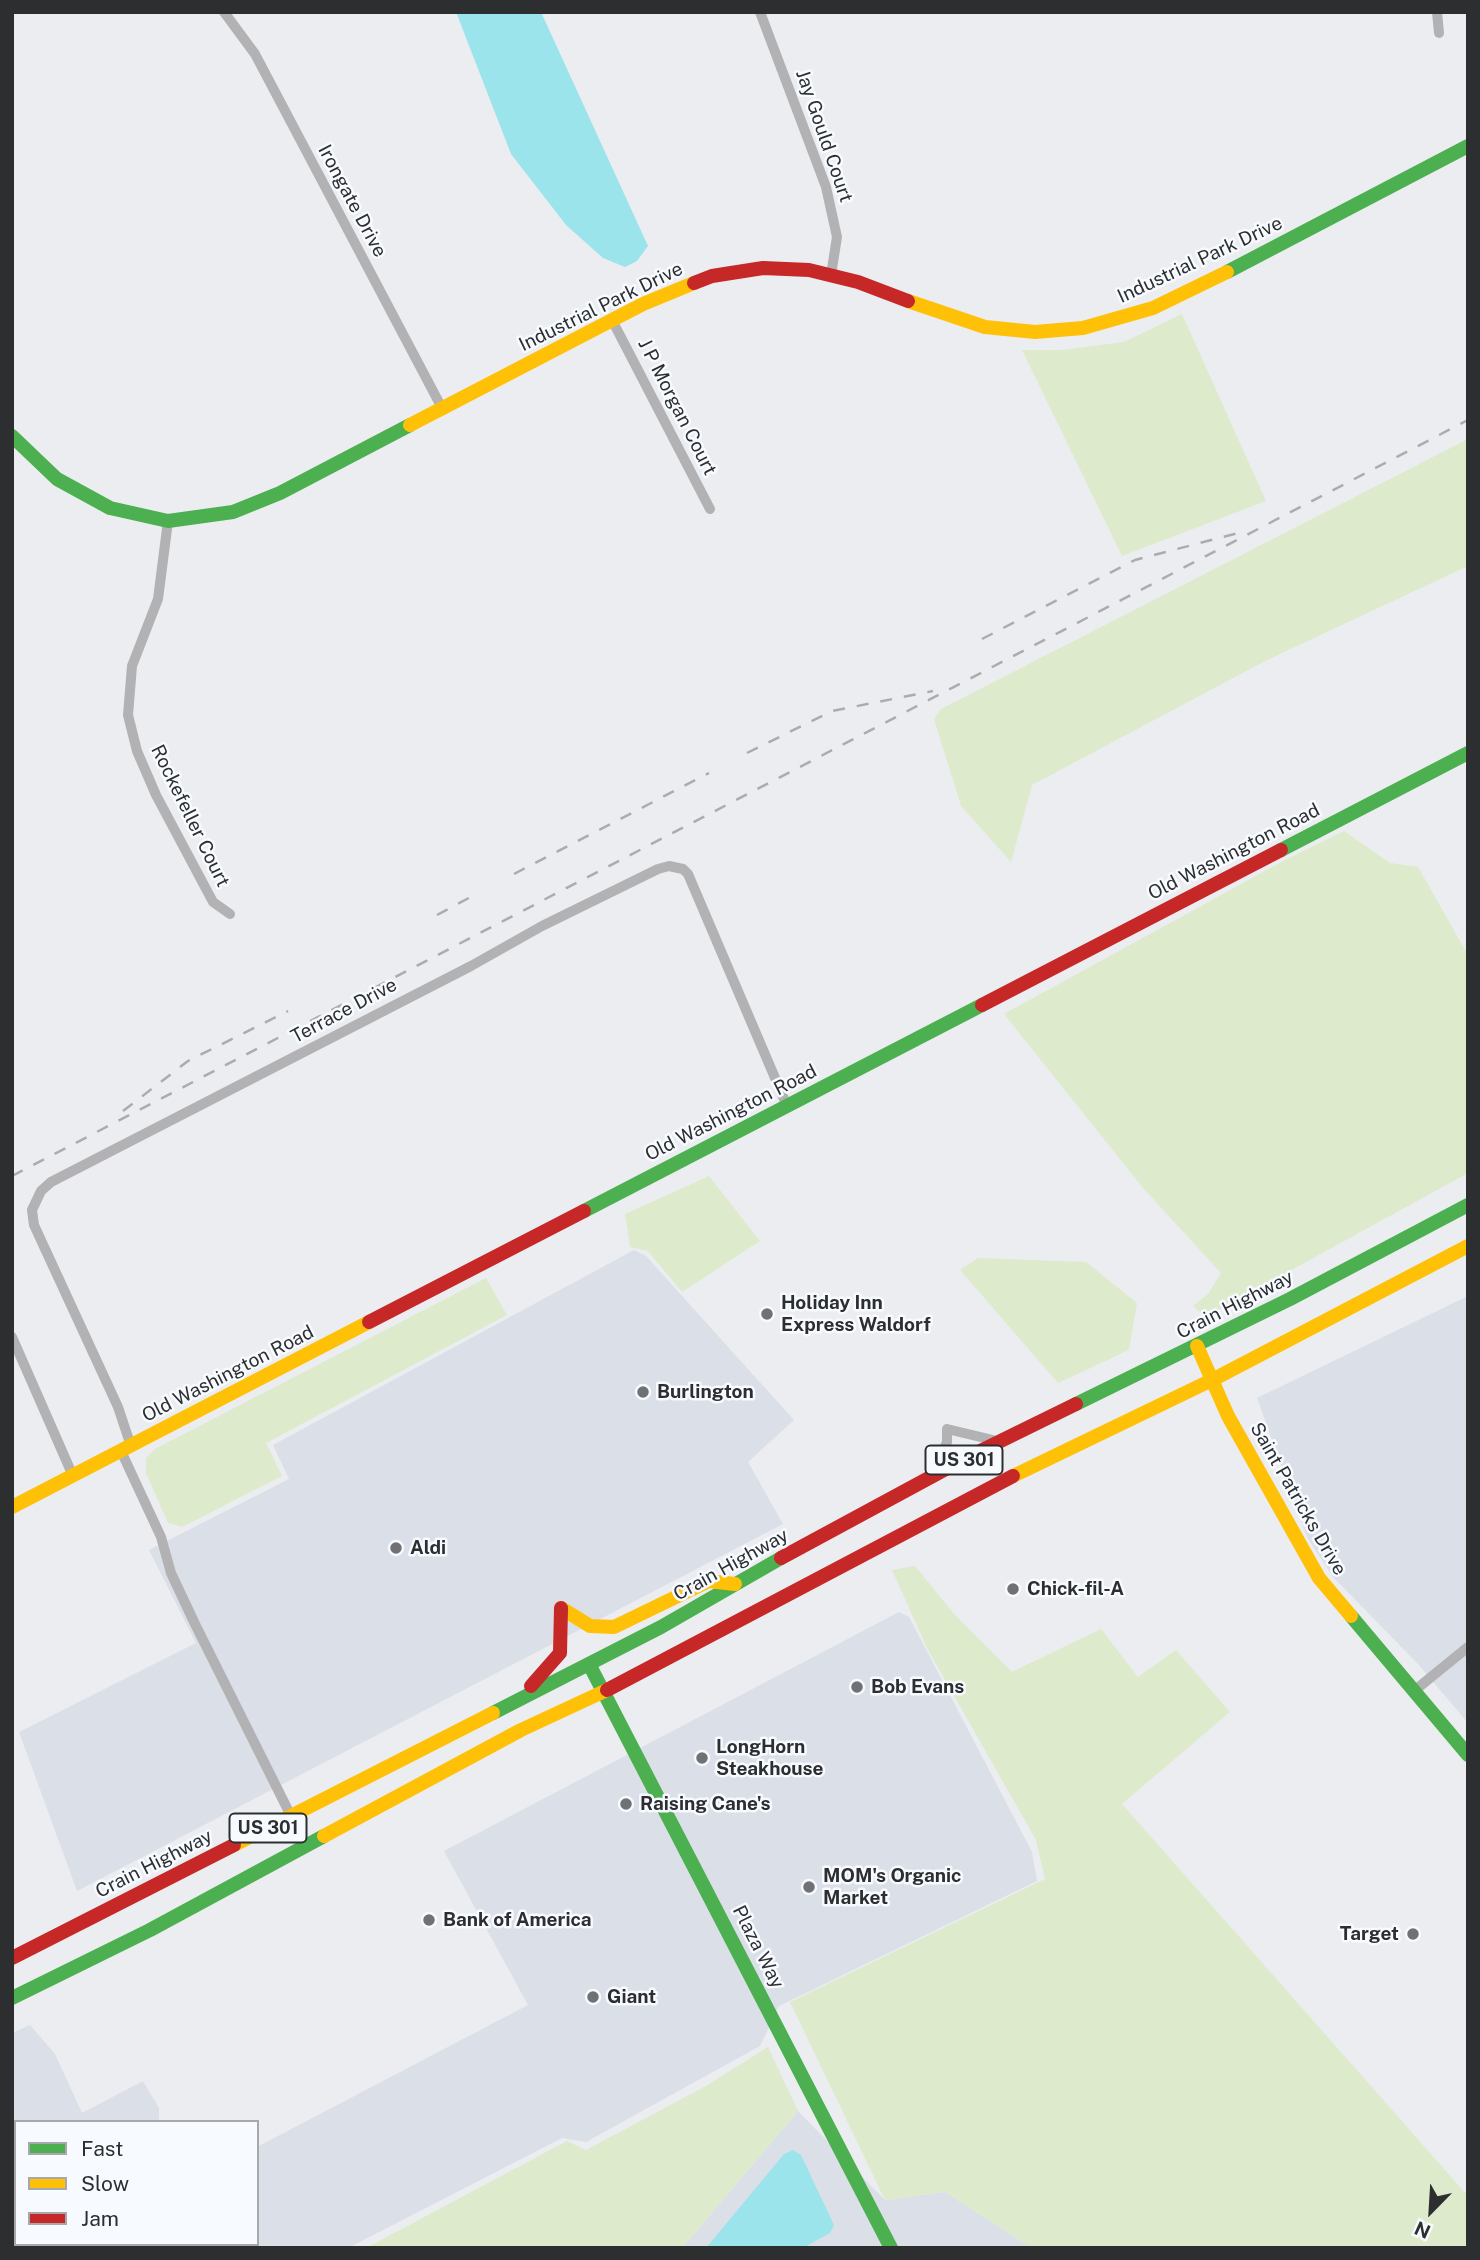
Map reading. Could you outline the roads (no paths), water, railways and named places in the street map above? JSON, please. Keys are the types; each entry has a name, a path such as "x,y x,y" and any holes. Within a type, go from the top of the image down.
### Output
{"main road":[{"name":"Industrial Park Drive","path":"12,436 47,471 80,494 132,515 168,520 209,517 251,506 443,410 612,320 689,284 735,270 789,268 831,275 985,327 1042,331 1101,324 1153,308 1244,264 1468,146"},
{"name":"Old Washington Road","path":"12,1507 1468,752"},
{"name":"Crain Highway","path":"12,1958 589,1664 1001,1441 1197,1346 1468,1205"},
{"name":"US 301","path":"12,1997 150,1930 521,1730 603,1692 1105,1429 1214,1379 1468,1246"},
{"name":"Saint Patricks Drive","path":"1197,1346 1214,1379 1228,1416 1319,1578 1468,1755"},
{"path":"523,1696 560,1653 561,1608 590,1626 614,1627 709,1581 735,1584"},
{"name":"Plaza Way","path":"589,1664 891,2248"}],"street":[{"name":"Irongate Drive","path":"224,12 255,54 443,410"},
{"name":"Jay Gould Court","path":"760,12 796,102 829,198 837,237 831,275"},
{"path":"1437,12 1439,33"},
{"name":"J P Morgan Court","path":"612,320 710,509"},
{"name":"Rockefeller Court","path":"168,520 163,578 158,599 132,667 128,715 136,751 161,804 213,902 230,914"},
{"name":"Terrace Drive","path":"126,1448 118,1407 34,1225 32,1210 41,1191 51,1182 471,967 542,926 658,869 669,866 683,869 688,874 787,1106"},
{"path":"12,1336 73,1476"},
{"path":"932,1477 942,1459 947,1429 1001,1441"},
{"path":"126,1448 180,1594 291,1816"},
{"path":"1414,1691 1468,1647"}],"water":[{"path":"456,12 541,12 648,246 637,261 625,267 603,258 566,225 511,154"},
{"path":"793,2150 801,2155 834,2225 830,2233 803,2248 706,2248 784,2154"}],"railway":[{"path":"12,1176 1468,420"},
{"path":"982,639 1135,560 1238,533"},
{"path":"747,753 832,711 933,691"},
{"path":"514,874 709,773"},
{"path":"437,915 478,893"},
{"path":"123,1111 188,1061 288,1011"}],"place":[{"name":"Holiday Inn Express Waldorf","path":"767,1314"},
{"name":"Burlington","path":"643,1392"},
{"name":"Aldi","path":"396,1548"},
{"name":"Chick-fil-A","path":"1013,1589"},
{"name":"Bob Evans","path":"857,1687"},
{"name":"LongHorn Steakhouse","path":"702,1758"},
{"name":"Raising Cane's","path":"626,1804"},
{"name":"MOM's Organic Market","path":"809,1887"},
{"name":"Bank of America","path":"429,1920"},
{"name":"Target","path":"1413,1934"},
{"name":"Giant","path":"593,1997"}]}
